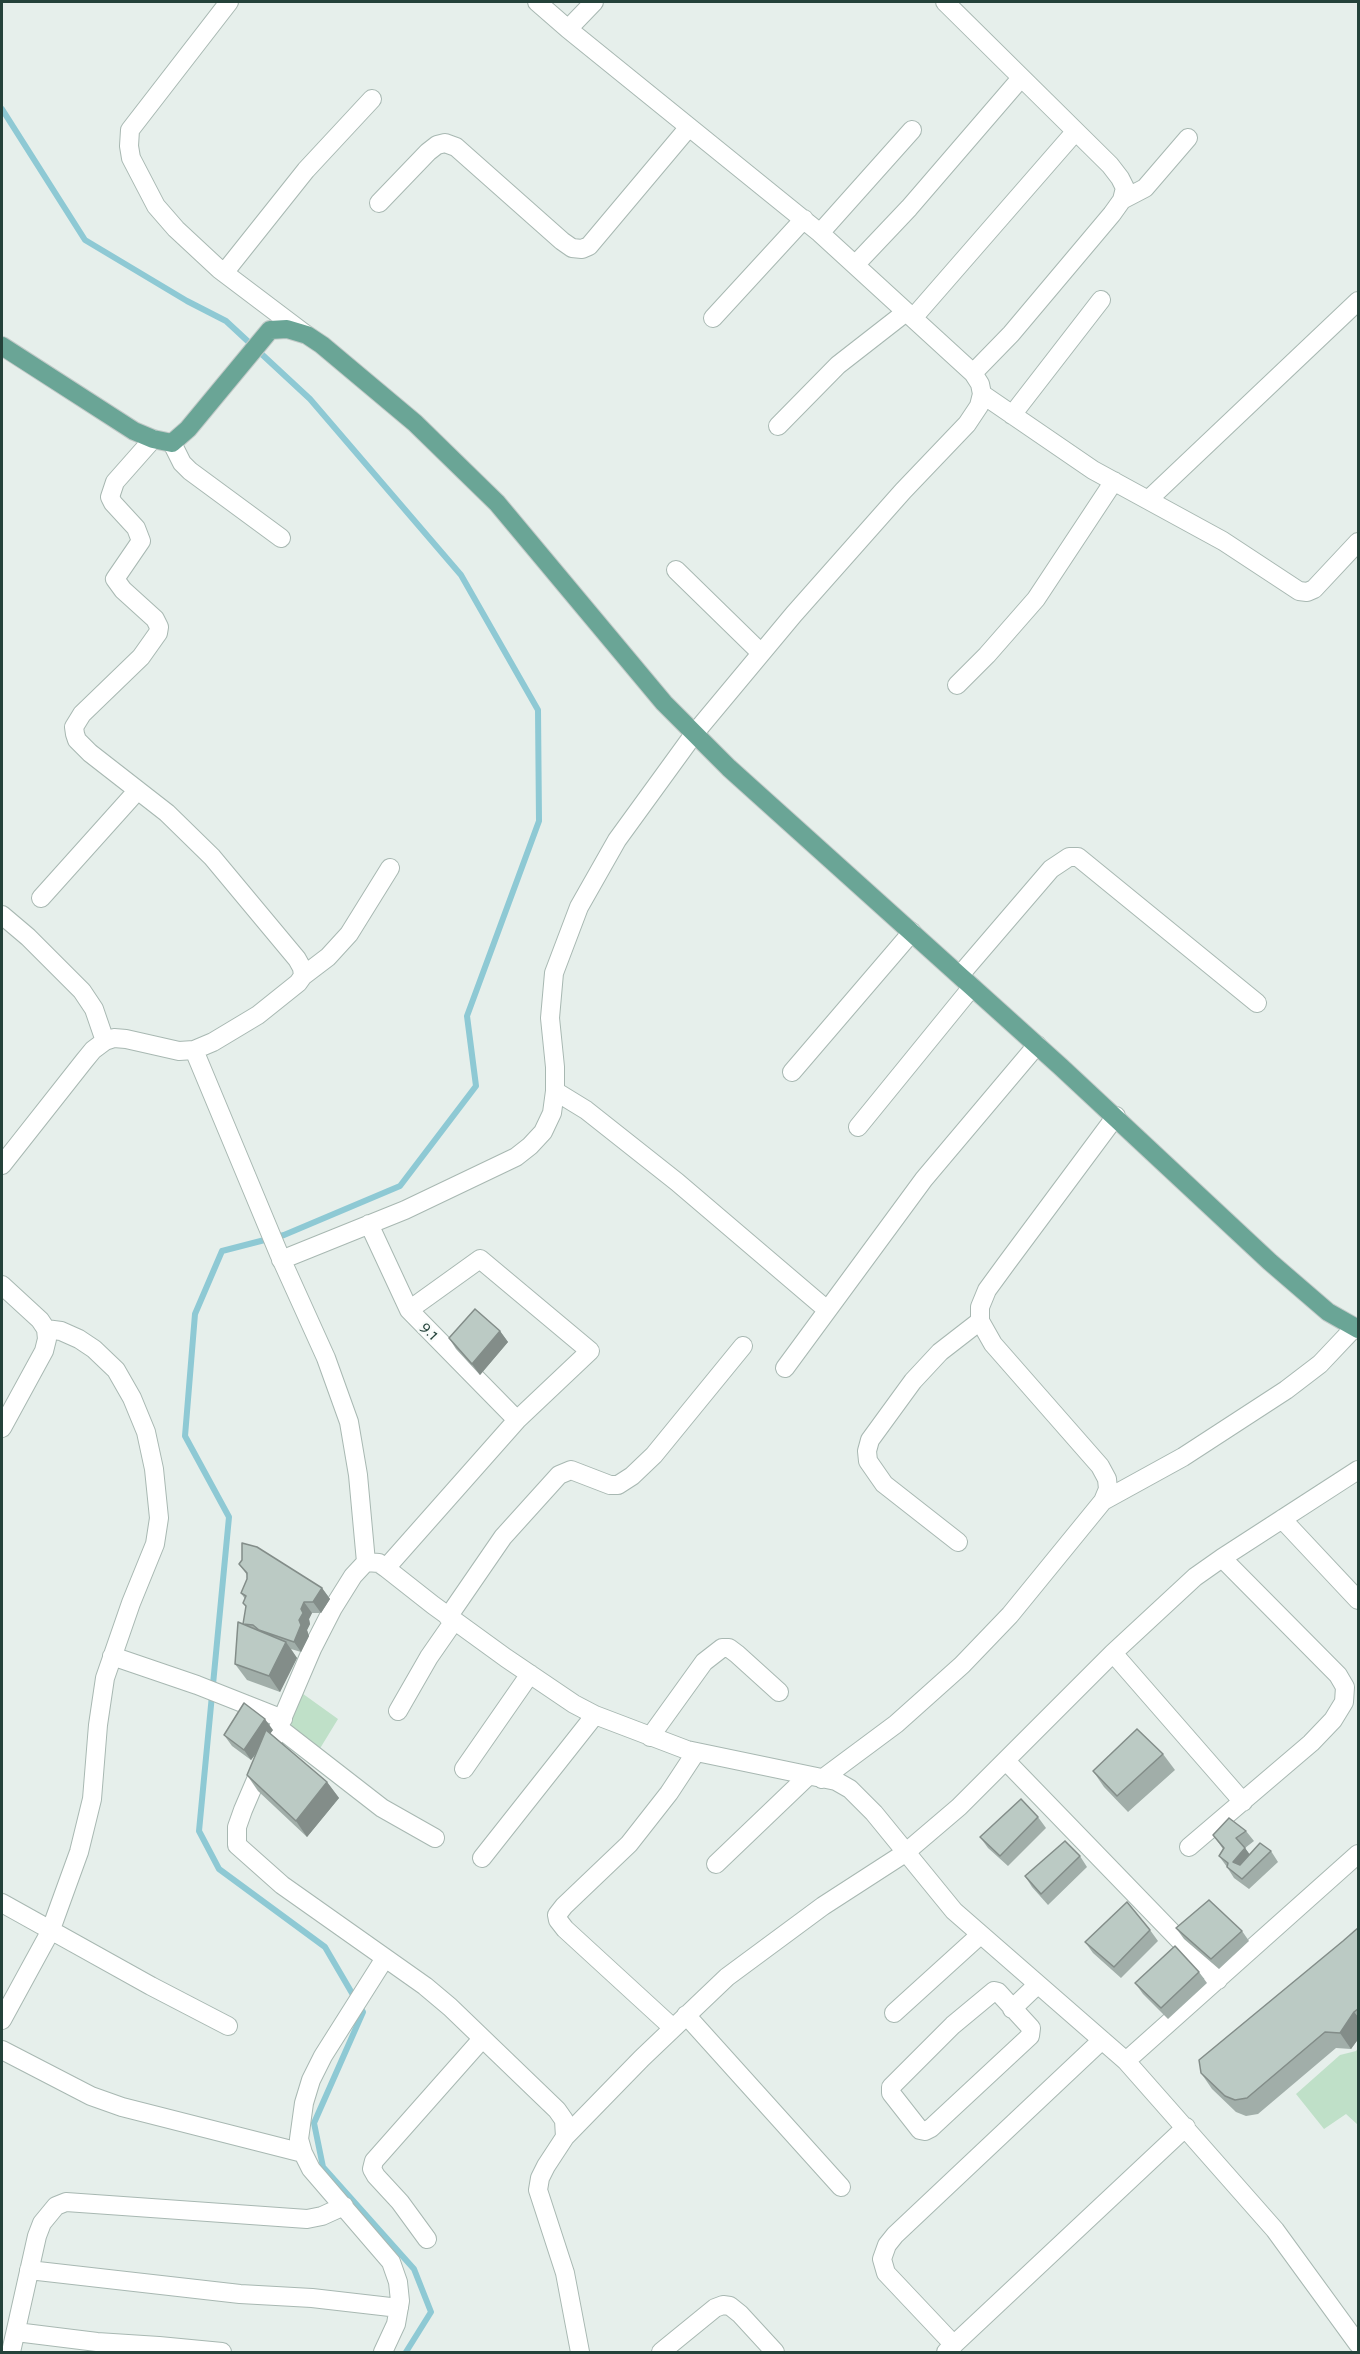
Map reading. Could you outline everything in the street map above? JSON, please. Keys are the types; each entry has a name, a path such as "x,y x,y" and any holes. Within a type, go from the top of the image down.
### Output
{"main road":[{"path":"2,346 114,419 153,439 172,443 188,429 270,330 287,328 306,335 341,359 416,423 497,503 621,652 694,734 745,784 1116,1116 1270,1262 1328,1312 1357,1328"}],"street":[{"path":"229,2 130,130 131,158 156,206 194,248 306,335"},
{"path":"280,1257 405,1210 523,1152 543,1132 552,1113 555,1091 550,995 554,973 579,907 617,840 694,734 762,653 844,556 968,424 979,406 982,394 980,384 973,373 820,233 537,2"},
{"path":"568,29 594,2"},
{"path":"945,2 1120,178 1125,188 1122,200"},
{"path":"855,265 909,208 1021,78"},
{"path":"224,273 306,170 372,99"},
{"path":"379,203 428,152 437,145 445,143 456,147 562,242 572,248 582,249 589,246 689,127"},
{"path":"820,233 912,130"},
{"path":"778,426 838,365 909,315 1075,132"},
{"path":"973,373 1011,334 1122,200 1145,188 1188,138"},
{"path":"713,318 804,219"},
{"path":"1012,415 1101,300"},
{"path":"1148,500 1359,302"},
{"path":"982,394 1114,481 1223,541 1299,591 1307,592 1314,589 1359,542"},
{"path":"153,439 120,476 110,496 113,503 136,528 141,541 116,579 123,590 155,619 159,627 158,633 141,657 82,714 74,727 83,747 191,835 227,874 297,959 303,976"},
{"path":"172,443 182,463 190,471 281,538"},
{"path":"957,685 1036,598 1114,481"},
{"path":"676,570 762,653"},
{"path":"41,898 137,791"},
{"path":"858,1127 1051,869 1069,857 1078,857 1257,1003"},
{"path":"2,1165 93,1050 105,1041 114,1038 126,1039 179,1051 194,1050 213,1042 258,1015 328,957 349,934 390,868"},
{"path":"2,915 36,944 82,991 94,1009 105,1041"},
{"path":"792,1072 912,932"},
{"path":"785,1368 826,1309 924,1179 1037,1045"},
{"path":"194,1050 280,1257 326,1358 349,1422 358,1475 366,1562 353,1576 312,1648 243,1810 237,1827 237,1845 282,1885 425,1986 450,2007 557,2110 564,2120 565,2138"},
{"path":"555,1091 586,1110 676,1182 826,1309"},
{"path":"716,1864 815,1777 896,1724 969,1659 1010,1615 1103,1501 1108,1489 1107,1479 1100,1466 993,1344 980,1321 980,1307 987,1290 1116,1116"},
{"name":"9.1","path":"369,1224 409,1310 517,1420"},
{"path":"386,1568 517,1420 590,1351 480,1259 409,1310"},
{"path":"2,1285 32,1311 46,1329 44,1351 2,1428"},
{"path":"958,1542 884,1484 868,1461 867,1451 870,1440 888,1411 913,1381 940,1352 980,1321"},
{"path":"1103,1501 1183,1457 1269,1402 1320,1364 1357,1328"},
{"path":"2,2020 50,1932 79,1852 92,1799 98,1725 105,1678 156,1544 159,1518 154,1469 146,1432 132,1398 116,1370 94,1349 79,1339 61,1331 46,1329"},
{"path":"398,1712 451,1619 503,1536 559,1475 571,1470 610,1485 618,1485 632,1476 654,1455 743,1346"},
{"path":"580,2352 565,2273 538,2190 540,2178 546,2166 565,2138 686,2015 727,1977 777,1939 905,1853 960,1807 1113,1653 1172,1598 1222,1557 1359,1470"},
{"path":"1281,1519 1359,1600"},
{"path":"1189,1847 1311,1743 1333,1720 1344,1702 1345,1687 1338,1675 1222,1557"},
{"path":"366,1562 379,1563 451,1619 574,1704 595,1715 696,1752 836,1781 860,1797 954,1911 1126,2061 1275,2230 1359,2344"},
{"path":"650,1737 704,1662 722,1648 729,1648 737,1654 779,1692"},
{"path":"1113,1653 1243,1802"},
{"path":"112,1656 252,1706 281,1723 382,1808 435,1838"},
{"path":"464,1769 530,1674"},
{"path":"482,1858 595,1715"},
{"path":"673,2028 565,1929 557,1916 564,1906 629,1844 669,1793 696,1752"},
{"path":"1006,1761 1218,1980"},
{"path":"1126,2061 1359,1854"},
{"path":"2,1903 50,1932 228,2026"},
{"path":"894,2013 980,1935"},
{"path":"383,2352 396,2324 399,2308 398,2282 391,2262 311,2169 299,2139 300,2124 311,2080 323,2055 385,1958"},
{"path":"1012,2009 1036,1984"},
{"path":"991,1992 998,1992 1012,2009 1031,2028 1030,2036 931,2128 925,2131 920,2130 891,2093 891,2087 991,1992"},
{"path":"686,2015 841,2187"},
{"path":"427,2239 400,2202 376,2176 372,2169 374,2161 482,2039"},
{"path":"1102,2040 887,2245 882,2259 886,2273 950,2349 1186,2127"},
{"path":"2,2050 91,2096 122,2107 303,2153"},
{"path":"11,2352 42,2223 56,2205 66,2202 307,2219 322,2216 344,2206"},
{"path":"29,2270 240,2294 312,2298 399,2308"},
{"path":"661,2352 715,2308 723,2305 730,2306 740,2314 775,2352"},
{"path":"16,2332 97,2342 222,2352"}],"green space":[{"path":"299,1691 338,1719 316,1755 289,1735"},
{"path":"1358,2048 1358,2125 1346,2114 1324,2129 1296,2094 1340,2055 1356,2051"}],"building":[{"path":"475,1309 500,1331 472,1364 449,1338"},
{"path":"242,1543 257,1547 322,1588 313,1602 304,1602 301,1609 303,1613 299,1620 301,1625 294,1642 259,1630 253,1625 243,1624 246,1606 243,1603 246,1596 241,1593 247,1573 239,1564 242,1560"},
{"path":"238,1622 286,1642 269,1676 235,1664"},
{"path":"244,1703 265,1719 244,1750 224,1735"},
{"path":"1137,1729 1163,1754 1117,1796 1093,1771"},
{"path":"266,1730 327,1782 296,1821 247,1775"},
{"path":"1021,1799 1038,1817 1000,1856 980,1837"},
{"path":"1229,1818 1246,1831 1236,1838 1245,1848 1233,1862 1240,1865 1260,1843 1271,1851 1242,1879 1227,1867 1228,1863 1219,1856 1224,1848 1213,1835"},
{"path":"1065,1841 1080,1856 1041,1894 1025,1876"},
{"path":"1209,1900 1242,1931 1211,1959 1176,1928"},
{"path":"1127,1902 1150,1930 1114,1967 1085,1942"},
{"path":"1359,1927 1359,2008 1340,2033 1325,2032 1247,2098 1235,2100 1225,2096 1201,2073 1199,2060"},
{"path":"1175,1946 1199,1972 1161,2008 1135,1983"}],"waterway":[{"path":"2,109 85,240 187,301 226,321 310,399 461,575 538,710 539,821 467,1016 476,1086 400,1186 284,1235 222,1251 195,1314 185,1436 229,1517 199,1831 219,1869 325,1947 363,2012 314,2123 323,2167 414,2269 431,2312 406,2352"}]}
